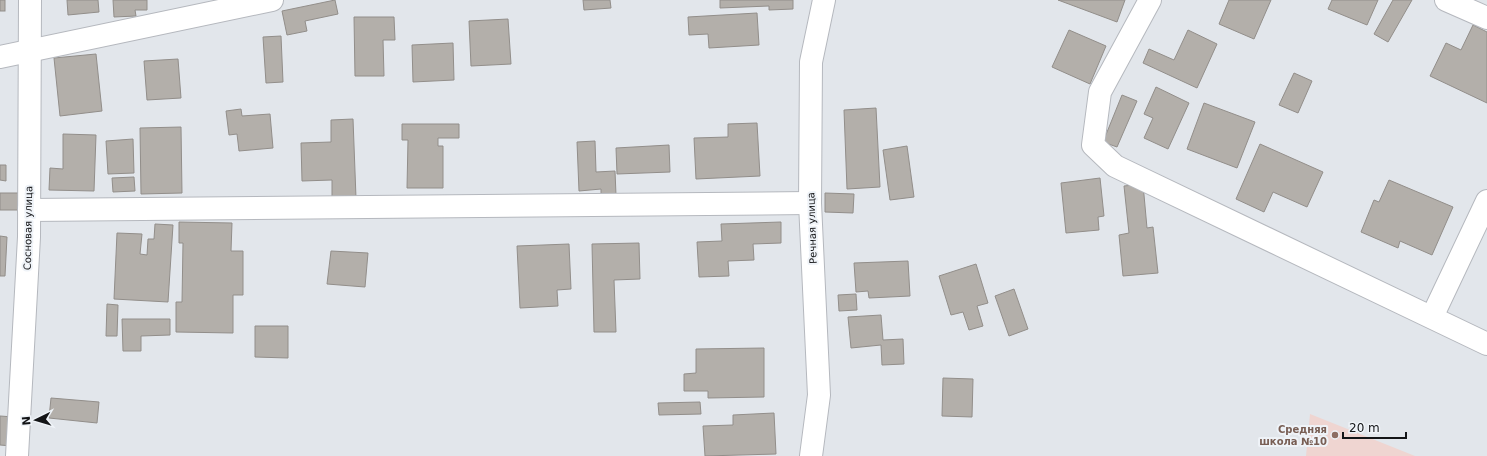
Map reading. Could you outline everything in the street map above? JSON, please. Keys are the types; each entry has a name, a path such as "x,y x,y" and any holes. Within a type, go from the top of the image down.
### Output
{"street":[{"name":"Сосновая улица","path":"17,456 29,210 30,0"},
{"path":"0,57 272,0"},
{"name":"Речная улица","path":"811,456 819,395 810,203 811,62 824,0"},
{"path":"1150,0 1100,92 1093,145 1116,166 1487,344"},
{"path":"1446,0 1487,18"},
{"path":"1432,317 1487,201"},
{"path":"29,210 810,203"}],"shaded area":[{"name":"Средняя школа №10","path":"1310,414 1415,456 1306,456"}],"building":[{"path":"0,0 5,0 5,11 0,11"},
{"path":"67,0 98,0 99,12 68,15"},
{"path":"113,0 147,0 147,10 135,10 136,16 114,17"},
{"path":"335,0 338,14 305,21 307,31 287,35 282,11"},
{"path":"583,0 610,0 611,8 584,10"},
{"path":"720,0 793,0 793,9 769,10 769,6 720,8"},
{"path":"1058,0 1125,0 1117,22"},
{"path":"1229,0 1271,0 1254,39 1219,24"},
{"path":"1332,0 1378,0 1367,25 1328,9"},
{"path":"1393,0 1412,0 1388,42 1374,34"},
{"path":"757,13 759,45 709,48 708,34 689,35 688,17"},
{"path":"354,17 394,17 395,40 383,40 384,76 355,76"},
{"path":"508,19 511,64 471,66 469,21"},
{"path":"1473,25 1487,32 1487,103 1430,76 1446,43 1461,50"},
{"path":"1069,30 1106,46 1090,84 1052,67"},
{"path":"1188,30 1217,44 1197,88 1143,63 1149,49 1174,60"},
{"path":"281,36 283,82 266,83 263,37"},
{"path":"453,43 454,80 413,82 412,45"},
{"path":"96,54 102,111 60,116 54,58"},
{"path":"178,59 181,98 147,100 144,61"},
{"path":"1294,73 1312,81 1298,113 1279,105"},
{"path":"1156,87 1189,103 1168,149 1144,138 1153,118 1144,114"},
{"path":"1122,95 1137,101 1117,147 1103,142"},
{"path":"1204,103 1255,122 1237,168 1187,149"},
{"path":"876,108 880,187 847,189 844,110"},
{"path":"241,109 242,116 270,114 273,148 239,151 237,134 229,135 226,111"},
{"path":"353,119 356,198 332,198 332,180 302,181 301,143 331,142 331,120"},
{"path":"757,123 760,176 696,179 694,138 728,137 728,124"},
{"path":"402,124 459,124 459,138 438,138 438,146 443,146 443,188 407,188 408,140 402,140"},
{"path":"181,127 182,193 141,194 140,128"},
{"path":"63,134 96,135 94,191 49,190 50,168 63,169"},
{"path":"133,139 134,173 108,174 106,141"},
{"path":"595,141 596,172 615,171 616,195 601,195 601,189 579,191 577,142"},
{"path":"1260,144 1323,172 1307,207 1273,192 1264,212 1236,199"},
{"path":"669,145 670,172 617,174 616,148"},
{"path":"907,146 914,197 890,200 883,150"},
{"path":"0,165 6,165 6,181 0,180"},
{"path":"134,177 135,191 113,192 112,178"},
{"path":"1100,178 1104,216 1098,217 1099,230 1066,233 1061,183"},
{"path":"1389,180 1453,207 1432,255 1400,241 1398,248 1361,232 1374,200 1379,202"},
{"path":"1143,184 1147,228 1153,227 1158,273 1123,276 1119,235 1129,233 1124,186"},
{"path":"0,193 21,193 21,210 0,210"},
{"path":"825,193 854,194 853,213 825,212"},
{"path":"179,222 232,223 231,251 243,251 243,295 233,295 233,333 176,332 176,302 182,302 183,243 179,243"},
{"path":"781,222 781,243 753,244 754,260 728,261 729,276 699,277 697,242 722,241 721,224"},
{"path":"155,224 173,225 168,302 114,299 117,233 142,234 140,254 147,255 148,239 154,239"},
{"path":"0,236 7,237 5,276 0,276"},
{"path":"639,243 640,279 614,280 616,332 594,332 592,244"},
{"path":"569,244 571,289 557,290 558,306 520,308 517,246"},
{"path":"331,251 368,253 365,287 327,284"},
{"path":"908,261 910,296 869,298 868,291 856,292 854,263"},
{"path":"976,264 988,303 977,306 983,326 969,330 963,312 951,315 939,276"},
{"path":"1014,289 1028,329 1009,336 995,296"},
{"path":"856,294 857,310 839,311 838,295"},
{"path":"107,304 118,305 117,336 106,336"},
{"path":"881,315 883,340 903,339 904,364 882,365 881,345 851,348 848,317"},
{"path":"122,319 170,319 170,335 141,336 141,351 123,351"},
{"path":"255,326 288,326 288,358 255,357"},
{"path":"764,348 764,397 708,398 708,391 684,391 684,374 696,373 696,349"},
{"path":"943,378 973,379 972,417 942,416"},
{"path":"51,398 99,402 97,423 49,418"},
{"path":"700,402 701,414 659,415 658,403"},
{"path":"774,413 776,454 705,456 703,426 733,425 733,415"},
{"path":"0,416 14,417 12,446 0,445"}],"place":[{"name":"Средняя школа №10","path":"1335,435"}]}
